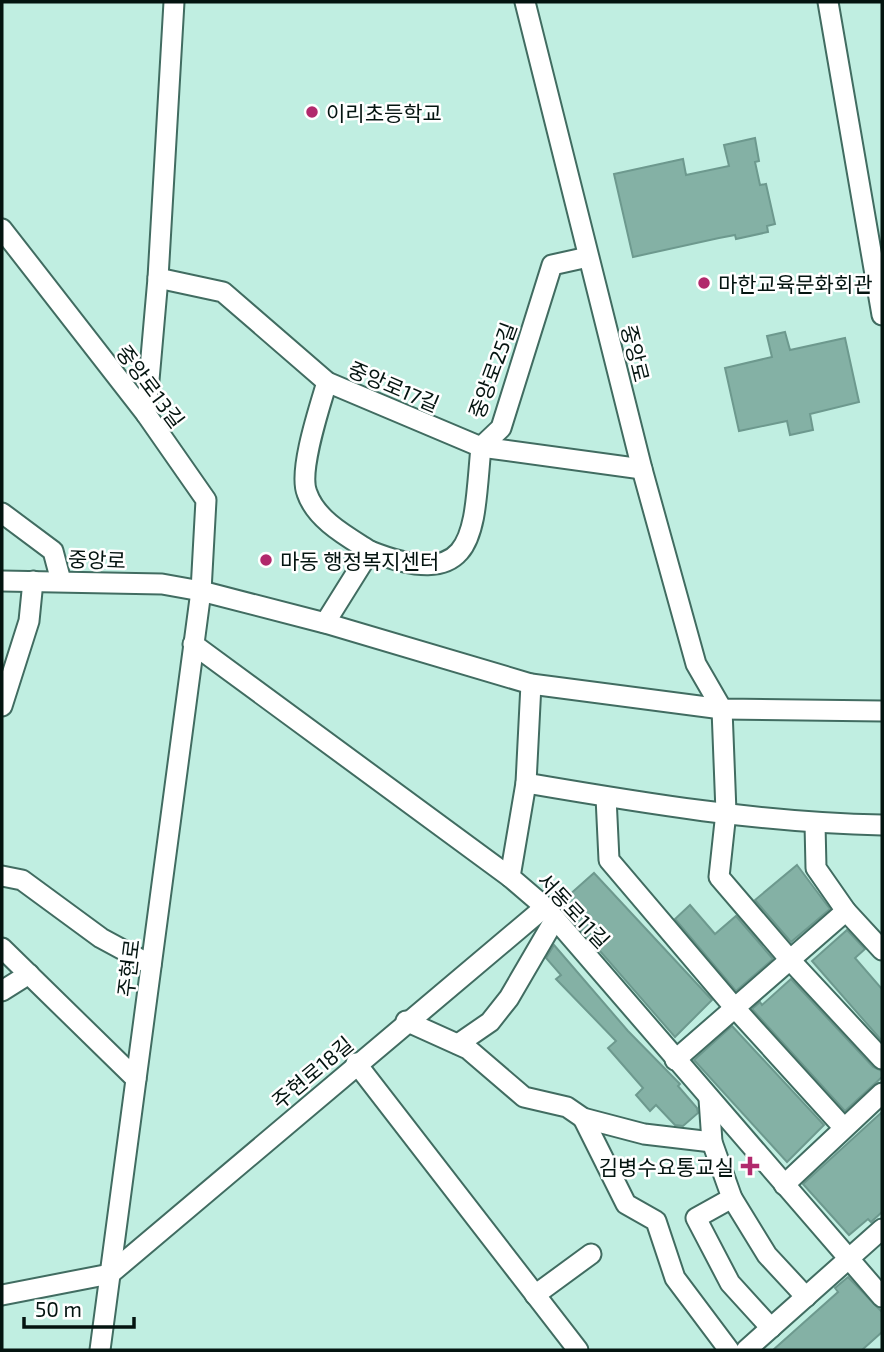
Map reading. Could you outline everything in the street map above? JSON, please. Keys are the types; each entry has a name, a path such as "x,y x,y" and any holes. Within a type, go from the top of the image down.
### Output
{"street":[{"path":"146,414 159,278 174,2"},
{"name":"중앙로","path":"525,2 642,469 696,664 722,709"},
{"path":"828,2 882,315"},
{"name":"중앙로13길","path":"2,229 146,414 206,500 201,591"},
{"name":"중앙로25길","path":"327,382 306,465 306,493 322,515 370,551 399,562 427,565 450,560 465,546 473,532 481,447 501,428 552,265 588,257"},
{"name":"중앙로17길","path":"159,278 223,292 327,382 481,447 642,469"},
{"path":"2,513 53,551 61,581"},
{"path":"325,623 370,551"},
{"name":"중앙로","path":"2,581 162,584 201,591 325,623 531,684 722,709 882,711"},
{"path":"2,706 30,621 33,581"},
{"name":"주현로","path":"100,1350 201,591"},
{"path":"193,644 510,877"},
{"name":"서동로11길","path":"531,684 526,783 510,877 550,913 882,1297"},
{"path":"722,709 726,811 719,877 790,961 882,1059"},
{"path":"526,783 606,797 815,824 882,825"},
{"path":"606,797 609,860 734,1007 845,1128"},
{"path":"815,824 816,868 846,911 882,950"},
{"path":"2,876 22,880 100,938 151,965"},
{"path":"675,1060 846,911"},
{"path":"458,1044 490,1022 509,998 550,913"},
{"name":"주현로18길","path":"110,1274 407,1021 550,913"},
{"path":"2,948 136,1079"},
{"path":"2,990 29,974"},
{"path":"407,1021 468,1049 524,1097 567,1107 583,1118 644,1134 712,1142"},
{"path":"356,1063 578,1350"},
{"path":"784,1185 882,1093"},
{"path":"709,1099 712,1142 732,1198 767,1255 806,1297"},
{"path":"583,1118 626,1204 656,1221 675,1278 704,1321 729,1350"},
{"path":"732,1198 696,1218 730,1283 771,1328"},
{"path":"746,1350 882,1229"},
{"path":"535,1295 591,1254"},
{"path":"2,1295 110,1274"}],"building":[{"path":"755,138 759,161 755,162 760,185 766,184 775,224 767,226 768,232 736,239 735,235 633,257 614,174 683,159 686,175 729,166 724,145"},
{"path":"785,332 790,350 845,338 859,402 810,414 813,430 790,435 787,421 739,431 725,368 772,357 767,336"},
{"path":"797,865 830,909 791,942 755,900"},
{"path":"594,873 712,1000 675,1037 559,904"},
{"path":"690,905 715,934 736,916 773,959 736,991 675,919"},
{"path":"847,930 865,949 855,958 882,989 882,1041 812,961"},
{"path":"554,945 628,1031 680,1084 678,1086 697,1108 698,1113 683,1126 675,1125 656,1105 650,1111 636,1095 643,1088 608,1048 616,1041 556,979 561,975 546,958"},
{"path":"791,979 873,1067 882,1071 882,1077 845,1111 752,1009 760,1002 762,1005"},
{"path":"732,1026 824,1125 787,1162 694,1060"},
{"path":"882,1112 882,1212 871,1222 868,1219 849,1235 803,1184"},
{"path":"848,1277 882,1312 882,1332 862,1350 773,1350 838,1292 835,1288"}],"place":[{"name":"이리초등학교","path":"312,112"},
{"name":"마한교육문화회관","path":"704,283"},
{"name":"마동 행정복지센터","path":"266,560"},
{"name":"김병수요통교실","path":"750,1166"}]}
